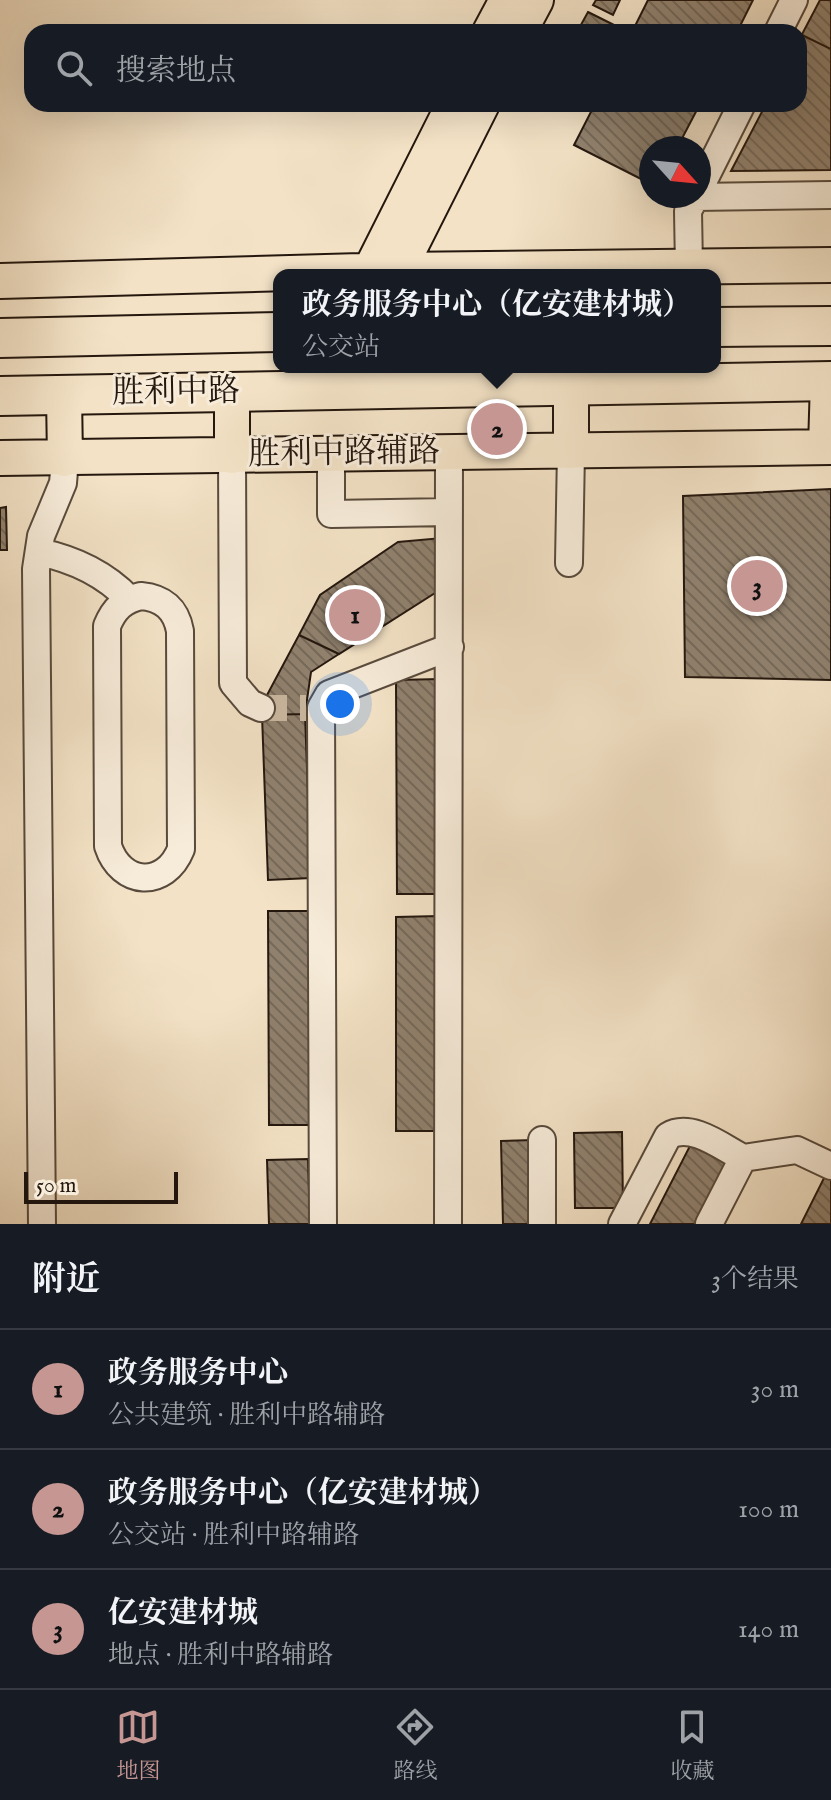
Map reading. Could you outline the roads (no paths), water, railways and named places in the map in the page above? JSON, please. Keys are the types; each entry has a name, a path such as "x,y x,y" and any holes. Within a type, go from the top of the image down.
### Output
{"highway":[{"path":"721,327 830,326 829,381"},
{"name":"胜利中路","path":"0,338 273,332"},
{"name":"胜利中路","path":"0,396 829,381"}],"main road":[{"path":"494,24 507,0"},
{"path":"523,24 536,0"},
{"path":"384,269 451,112"},
{"path":"384,269 477,112"},
{"path":"587,269 831,265"},
{"path":"0,281 273,275"},
{"path":"828,447 829,381"},
{"path":"571,386 571,451"},
{"path":"232,392 232,456"},
{"path":"64,395 65,459"},
{"name":"胜利中路辅路","path":"0,458 828,447"}],"street":[{"path":"782,24 794,0"},
{"path":"711,166 738,112"},
{"path":"711,194 831,195"},
{"path":"689,267 690,208"},
{"path":"569,563 571,451"},
{"path":"448,1224 449,453"},
{"path":"331,454 331,514 449,512"},
{"path":"232,456 233,683 250,703 261,708"},
{"path":"42,1224 36,585 41,536 63,483 65,459"},
{"path":"39,552 55,555 102,576 129,599"},
{"path":"153,597 164,602 173,611 180,631 181,849 177,859 163,873 144,878 118,866 108,846 107,626 119,605 129,599 153,597"},
{"path":"323,1224 314,708 329,694 450,647"},
{"path":"622,1224 668,1136 673,1133 690,1131 743,1158 797,1150 831,1166"},
{"path":"542,1140 542,1224"},
{"path":"709,1224 743,1158"}],"tunnel":[{"path":"261,708 306,708"}],"place":[{"name":"政务服务中心（亿安建材城）","path":"497,429"},
{"name":"亿安建材城","path":"757,586"},
{"name":"政务服务中心","path":"355,615"}]}
